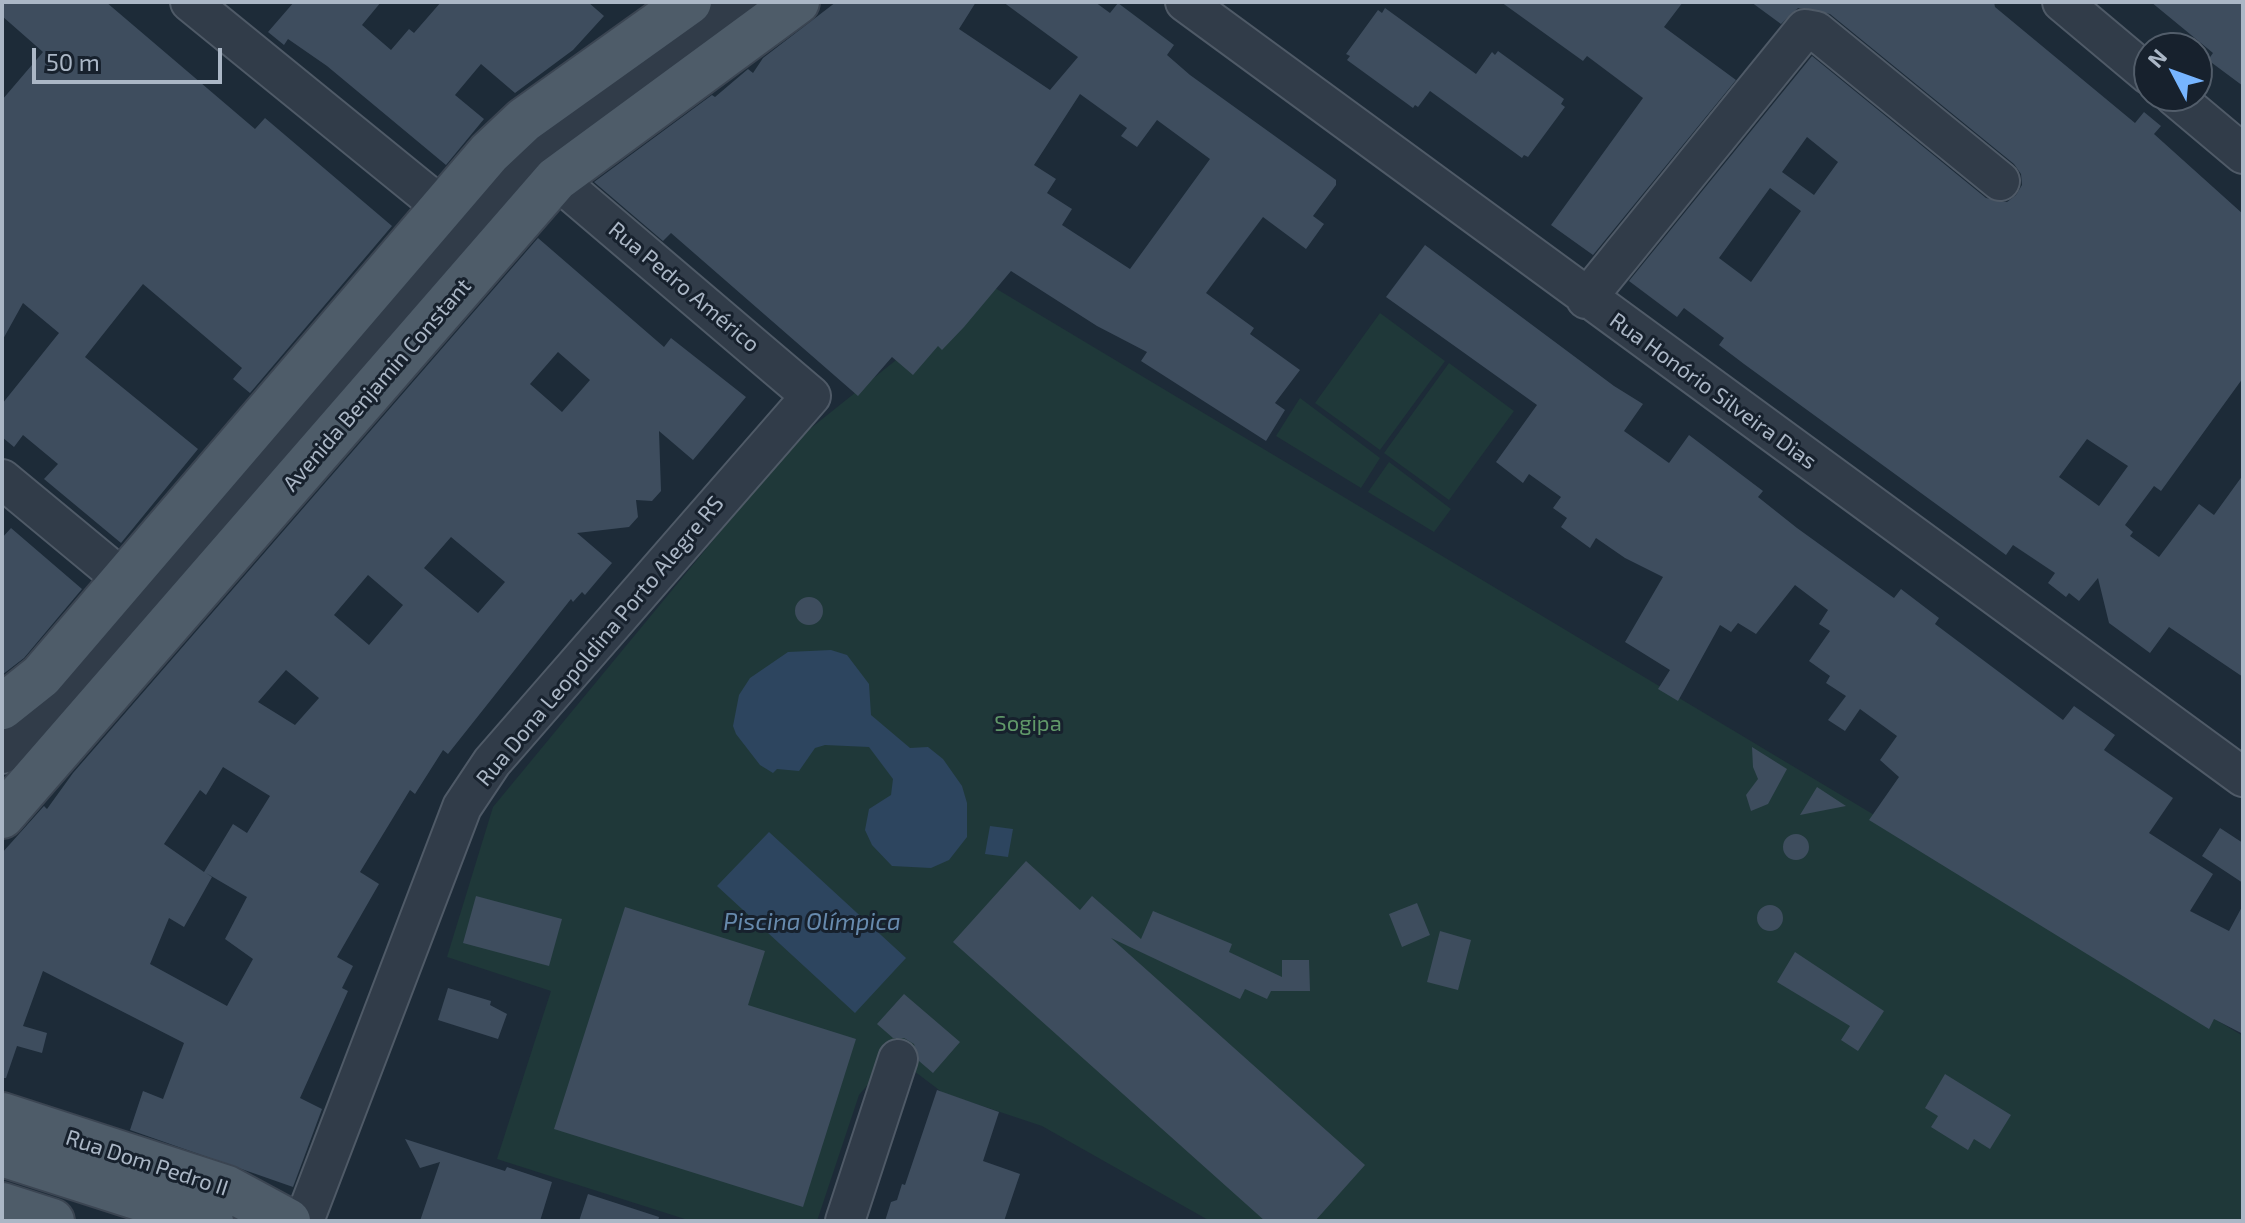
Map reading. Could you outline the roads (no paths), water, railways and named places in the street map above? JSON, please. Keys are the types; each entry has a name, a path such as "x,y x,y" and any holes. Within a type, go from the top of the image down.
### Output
{"main road":[{"name":"Avenida Benjamin Constant","path":"2,816 556,179 797,2"},
{"path":"2,707 41,676 442,207 524,120 673,6"},
{"name":"Rua Dom Pedro II","path":"2,1115 227,1188 288,1221"},
{"path":"2,1154 211,1221"},
{"path":"2,1205 52,1221"}],"street":[{"path":"190,2 442,207"},
{"path":"2,754 64,694 535,156 745,2"},
{"name":"Rua Honório Silveira Dias","path":"1185,2 1586,299 2243,777"},
{"path":"2062,2 2133,62"},
{"path":"1586,299 1805,29 1816,31 2000,181"},
{"path":"2193,112 2243,154"},
{"name":"Rua Pedro Américo","path":"556,179 811,396"},
{"path":"271,407 399,309"},
{"path":"321,449 399,309"},
{"name":"Rua Dona Leopoldina Porto Alegre RS","path":"304,1221 462,807 492,762 811,396"},
{"path":"2,479 124,580"},
{"path":"2,731 41,676"},
{"path":"2,772 88,717"},
{"path":"845,1221 898,1059"}],"water":[{"path":"831,650 847,655 869,684 871,715 910,748 928,747 943,759 962,786 967,803 967,837 949,860 931,868 892,866 872,845 865,830 869,809 891,795 893,779 869,747 825,745 815,748 799,771 777,769 773,773 760,765 736,734 733,726 739,695 750,678 788,652"},
{"path":"990,826 1013,829 1008,857 985,854"},
{"name":"Piscina Olímpica","path":"769,832 906,958 855,1013 717,886"}],"park label":[{"name":"Sogipa","path":"1028,724"}]}
